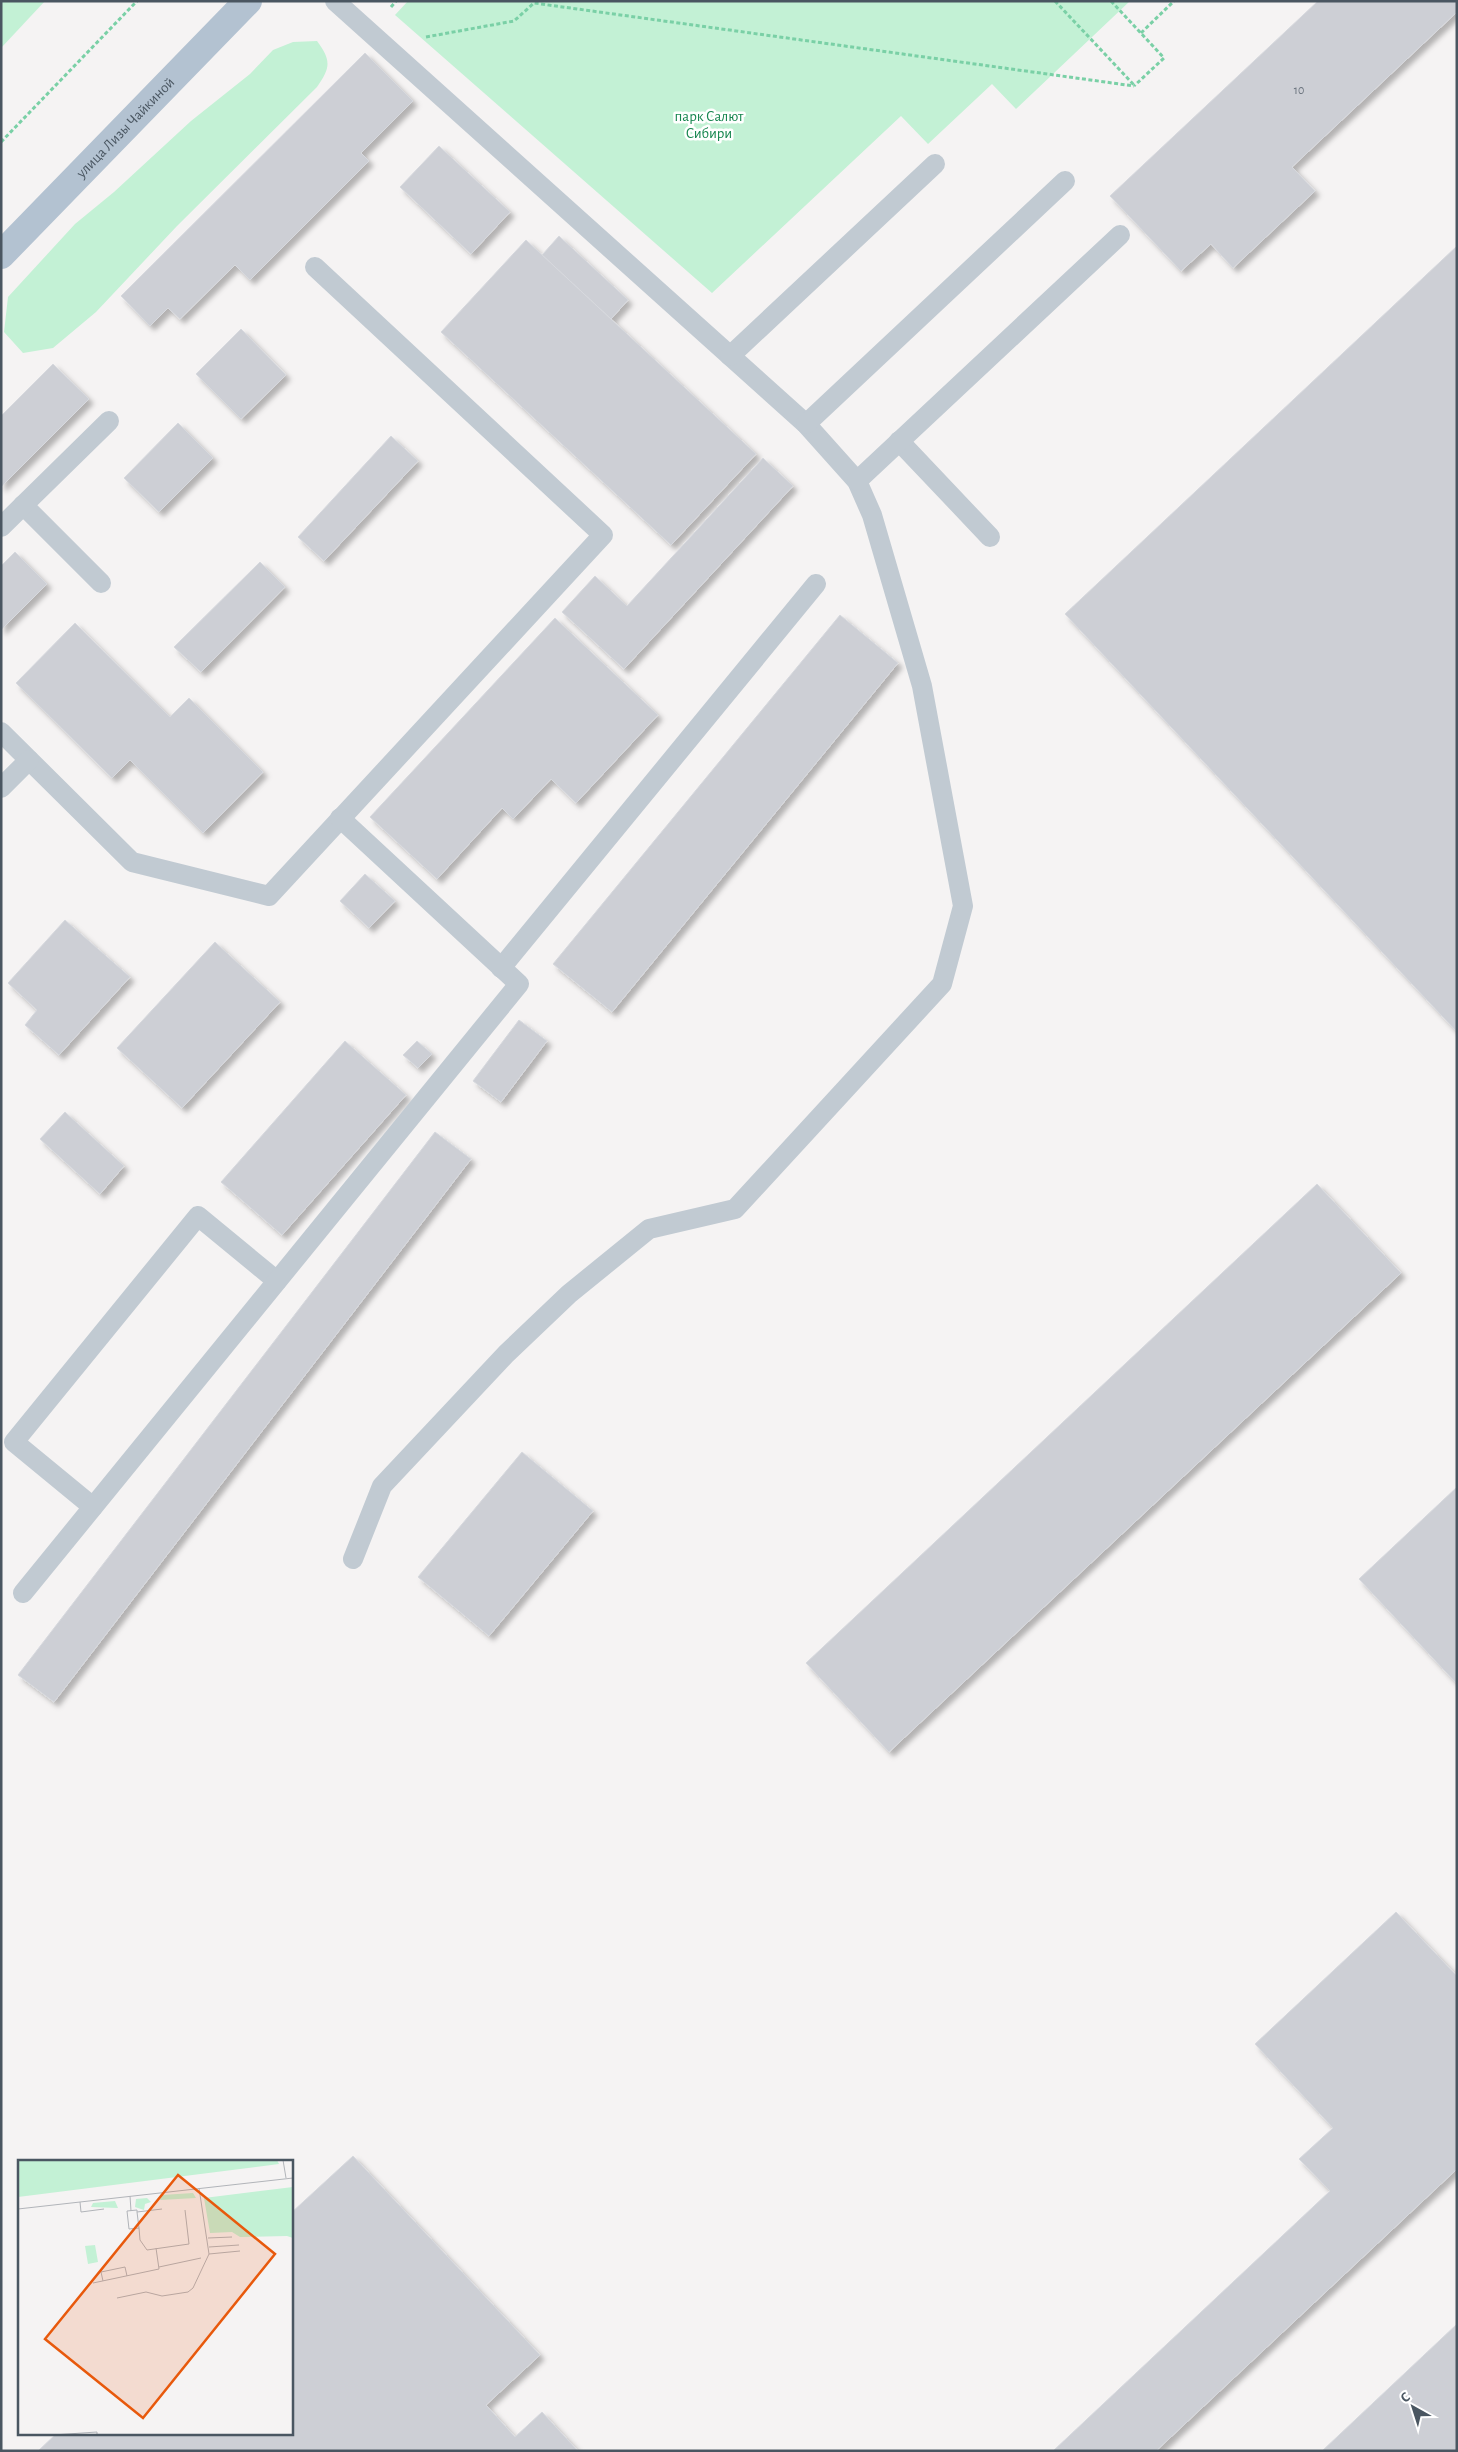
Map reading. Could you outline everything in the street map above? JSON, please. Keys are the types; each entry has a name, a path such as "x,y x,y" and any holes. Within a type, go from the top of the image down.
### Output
{"main road":[{"name":"улица Лизы Чайкиной","path":"1,255 248,1"}],"lane":[{"path":"335,1 806,424 857,481 872,514 922,686 963,906 942,984 735,1209 649,1229 569,1294 506,1354 382,1486 353,1559"},
{"path":"730,356 935,164"},
{"path":"806,424 1065,181"},
{"path":"857,481 1120,235"},
{"path":"1,732 132,862 269,896 604,535 315,267"},
{"path":"1,528 108,421"},
{"path":"899,441 990,537"},
{"path":"23,506 101,583"},
{"path":"501,968 816,584"},
{"path":"1,788 29,760"},
{"path":"23,1593 519,984 340,818"},
{"path":"93,1506 14,1442 124,1306 198,1216 277,1281"}],"path":[{"path":"1,142 137,1"},
{"path":"1055,1 1134,86"},
{"path":"1111,1 1164,58 1134,86"},
{"path":"1141,33 1174,1"},
{"path":"383,44 514,21 534,2 1134,86"}],"green space":[{"path":"1,1 45,1 1,48"},
{"name":"парк Салют Сибири","path":"408,1 1130,1 1016,109 992,84 928,144 901,116 712,293 395,15"},
{"path":"317,41 325,54 328,64 325,75 317,87 177,226 96,312 53,348 23,353 4,332 8,297 75,224 114,192 191,121 250,74 273,50 293,42"}],"building":[{"path":"1318,1 1457,1 1457,12 1292,167 1315,191 1233,268 1211,244 1181,271 1110,196"},
{"path":"365,53 413,101 361,153 369,161 250,280 235,265 180,319 168,308 150,326 121,296"},
{"path":"439,146 510,212 471,254 400,187"},
{"path":"559,236 628,300 611,319 542,255"},
{"path":"526,240 756,454 671,545 441,332"},
{"path":"1457,246 1457,1032 1065,614"},
{"path":"241,329 286,375 241,419 196,374"},
{"path":"53,364 89,399 1,487 1,416"},
{"path":"178,423 213,458 159,512 124,478"},
{"path":"391,436 418,461 324,561 298,537"},
{"path":"763,458 793,486 624,669 562,612 595,576 627,606"},
{"path":"15,552 47,584 1,630 1,566"},
{"path":"260,562 285,587 201,672 174,647"},
{"path":"840,615 898,663 612,1012 553,964"},
{"path":"555,618 658,715 576,803 551,779 513,819 502,808 437,879 370,817"},
{"path":"75,623 170,717 189,698 263,772 203,833 130,760 112,778 16,683"},
{"path":"365,874 395,901 369,928 340,901"},
{"path":"65,920 130,977 59,1055 25,1025 37,1010 8,983"},
{"path":"215,942 280,1002 182,1108 117,1048"},
{"path":"519,1020 547,1041 501,1102 473,1081"},
{"path":"345,1041 406,1095 282,1235 221,1182"},
{"path":"417,1041 432,1054 418,1068 403,1055"},
{"path":"65,1112 124,1166 100,1194 40,1139"},
{"path":"435,1132 471,1159 54,1702 18,1675"},
{"path":"1317,1184 1401,1273 889,1752 806,1663"},
{"path":"522,1452 593,1511 489,1636 418,1577"},
{"path":"1457,1487 1457,1684 1359,1579"},
{"path":"1396,1912 1457,1976 1457,2169 1156,2451 1053,2451 1330,2191 1299,2159 1333,2128 1255,2044"},
{"path":"353,2156 540,2355 486,2405 515,2437 542,2412 578,2451 38,2451 56,2434 292,2434 292,2212"},
{"path":"1457,2324 1457,2451 1322,2451"}]}
